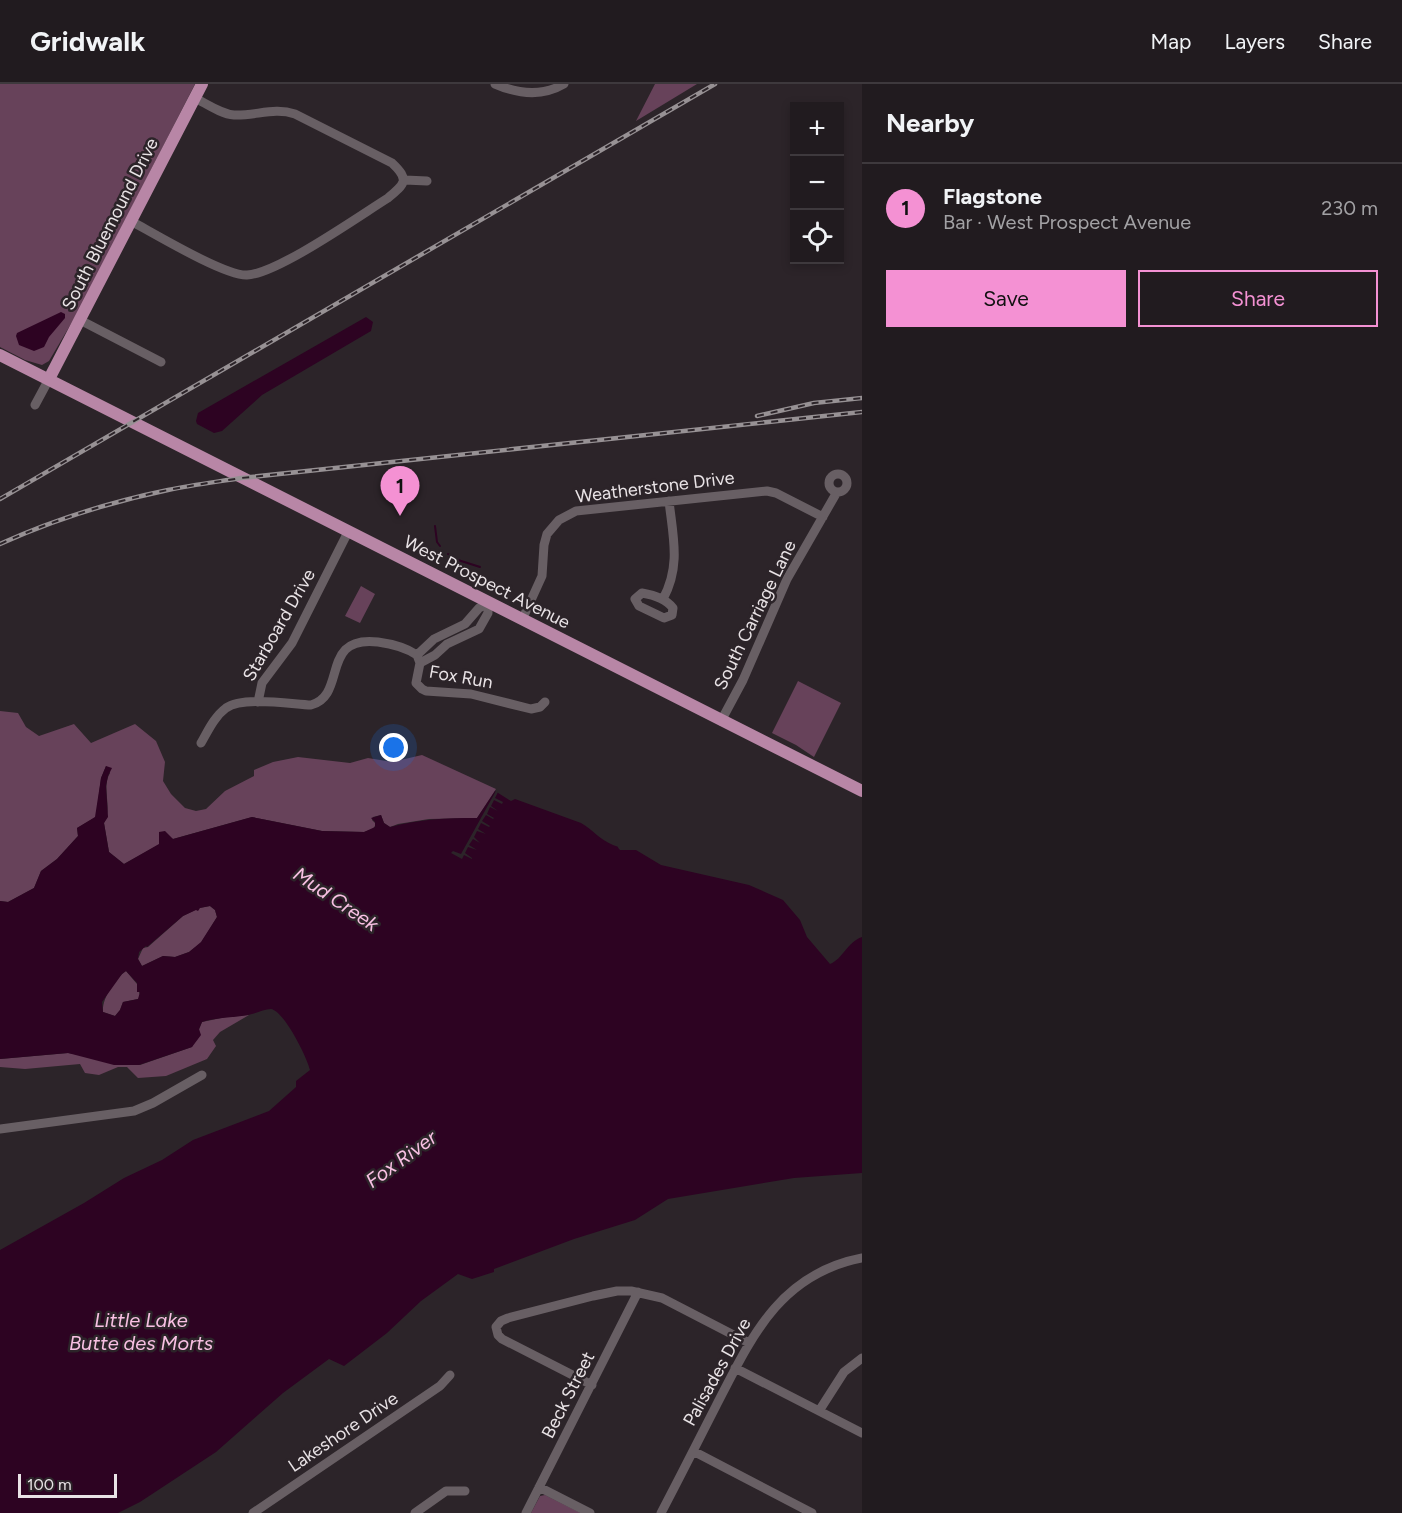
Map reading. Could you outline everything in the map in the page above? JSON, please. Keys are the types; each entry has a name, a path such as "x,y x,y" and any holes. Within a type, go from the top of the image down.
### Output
{"main road":[{"name":"South Bluemound Drive","path":"49,380 202,84"},
{"name":"West Prospect Avenue","path":"0,355 862,791"}],"street":[{"path":"495,84 511,91 531,93 552,90 564,84"},
{"path":"131,221 227,271 248,275 286,261 388,198 402,186 405,180 392,163 296,114 270,111 232,115 195,98"},
{"path":"405,180 427,181"},
{"path":"80,321 161,362"},
{"path":"35,405 49,380"},
{"name":"Weatherstone Drive","path":"522,620 542,576 545,540 550,528 576,511 771,491 823,517"},
{"name":"South Carriage Lane","path":"721,721 746,673 787,579 837,492"},
{"path":"663,599 673,577 675,559 669,501"},
{"name":"Starboard Drive","path":"258,702 262,683 292,643 348,532"},
{"path":"418,659 434,639 465,624 479,608 488,603"},
{"name":"Fox Run","path":"258,702 311,705 319,702 328,692 341,654 356,643 368,641 394,644 418,659 416,683 426,691 459,692 531,709 540,707 545,702"},
{"path":"201,743 218,715 229,706 243,702 258,702"},
{"path":"0,1130 134,1111 153,1103 202,1075"},
{"name":"Palisades Drive","path":"662,1513 735,1368 769,1313 798,1287 825,1270 862,1258"},
{"path":"592,1385 502,1339 496,1331 499,1324 508,1318 617,1291 638,1292 662,1298 749,1343"},
{"name":"Beck Street","path":"526,1513 638,1292"},
{"path":"819,1411 844,1372 862,1358"},
{"path":"735,1368 862,1433"},
{"name":"Lakeshore Drive","path":"253,1513 440,1386 450,1375"},
{"path":"693,1451 812,1513"},
{"path":"539,1487 590,1513"},
{"path":"415,1513 447,1491 465,1491"}],"shaded area":[{"path":"0,84 195,84 78,312 49,361 42,365 25,360 0,347"},
{"path":"655,84 697,84 636,121"},
{"path":"361,586 375,594 360,623 345,616"},
{"path":"798,681 841,703 814,757 772,733"},
{"path":"0,711 18,713 26,727 39,736 74,724 91,743 135,724 156,741 165,762 163,781 171,794 185,808 196,811 206,809 225,791 254,776 254,770 273,762 298,757 350,763 368,758 392,762 422,755 496,789 477,818 429,819 390,827 384,823 381,815 373,817 372,820 376,824 373,829 364,832 322,831 252,817 173,839 159,832 160,844 124,864 109,852 104,823 110,773 106,766 101,778 96,817 77,828 78,836 57,859 41,871 34,888 8,902 0,901"},
{"path":"210,906 215,910 217,917 201,943 189,952 175,957 163,956 142,966 138,959 143,948 148,947 183,916 199,908"},
{"path":"126,971 137,984 140,996 138,999 123,1002 115,1016 103,1012 110,989"},
{"path":"249,1015 220,1032 213,1040 216,1046 207,1059 166,1076 138,1078 127,1067 118,1067 99,1075 85,1073 80,1064 25,1069 0,1067 0,1059 68,1053 140,1065 192,1047 202,1022"},
{"path":"545,1495 581,1513 531,1513 540,1496"}],"water":[{"path":"61,312 65,314 65,318 49,337 44,347 34,351 19,345 17,333"},
{"path":"366,317 373,322 371,331 262,395 222,431 214,433 197,424 198,413"},
{"path":"106,766 112,768 106,786 108,817 104,823 109,852 124,864 159,844 159,832 165,831 173,839 252,817 322,831 364,832 375,827 375,822 371,818 381,815 384,823 390,827 412,822 477,818 495,791 511,801 515,799 581,823 620,850 636,850 661,865 749,885 783,900 800,920 807,937 830,964 852,943 862,937 862,1173 794,1178 668,1199 635,1220 574,1239 494,1269 494,1272 472,1279 458,1274 421,1301 387,1333 344,1366 329,1359 283,1393 216,1452 140,1502 118,1513 0,1513 0,1250 124,1178 162,1160 193,1140 269,1111 296,1087 296,1081 310,1070 288,1026 271,1009 202,1022 199,1029 201,1035 192,1047 139,1065 114,1065 68,1053 0,1059 0,901 8,902 34,888 41,871 57,859 78,836 77,828 95,817 101,778","holes":["210,906 215,910 217,917 201,942 189,952 175,957 163,956 142,966 138,959 139,952 183,916","126,971 137,983 137,992 140,992 138,999 123,1002 115,1016 103,1012 102,1002"]}],"pier":[{"path":"497,789 495,798 503,802 502,804 494,800 491,806 498,811 490,807 487,814 494,818 486,815 482,821 490,826 481,823 478,829 486,834 477,831 474,837 480,843 473,839 469,845 477,850 468,847 465,853 472,859 464,855 462,859 451,853 453,851 461,854"}],"waterway":[{"path":"435,526 437,542 440,546"},
{"path":"448,554 480,567"}],"railway":[{"path":"0,499 715,84"},
{"path":"757,416 814,403 862,398"},
{"path":"0,544 40,527 103,506 177,488 241,478 862,412"}],"place":[{"name":"Flagstone","path":"400,516"}],"water label":[{"name":"Mud Creek","path":"336,899"},
{"name":"Fox River","path":"401,1159"},
{"name":"Little Lake Butte des Morts","path":"141,1332"}]}
